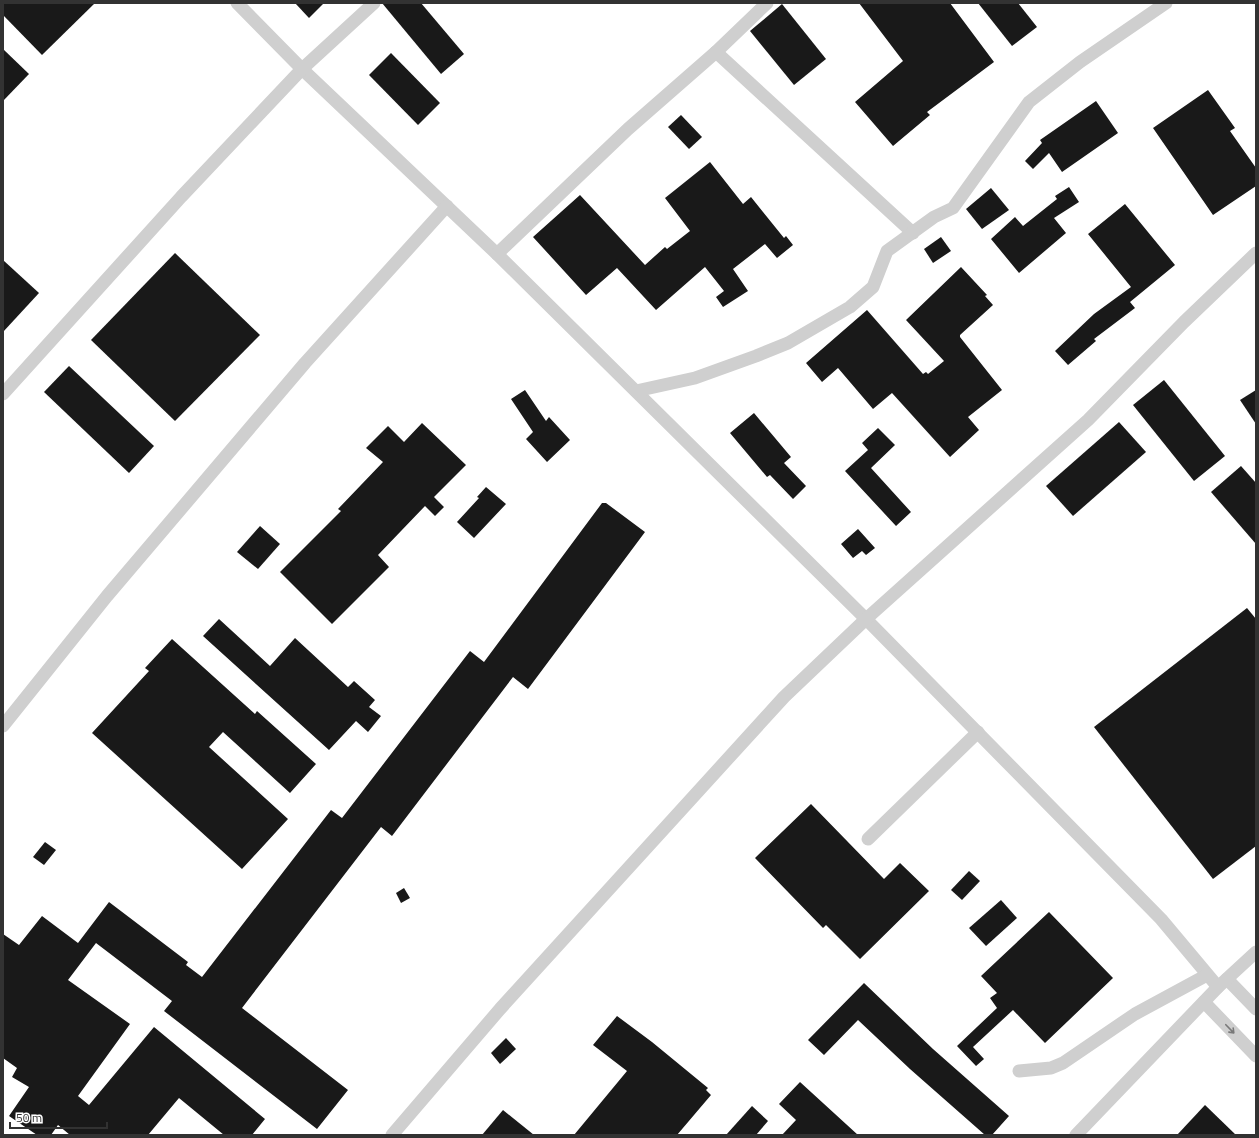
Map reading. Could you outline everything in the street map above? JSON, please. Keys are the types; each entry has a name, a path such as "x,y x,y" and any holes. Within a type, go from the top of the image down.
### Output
{"street":[{"path":"237,3 302,69 497,254 866,619 1161,919 1207,975 1222,983 1256,1009"},
{"path":"3,394 181,197 302,69 374,3"},
{"path":"497,254 540,215 628,129 716,52 767,3"},
{"path":"636,391 695,378 756,356 788,343 850,307 874,287 887,251 934,217 953,208 1029,102 1080,62 1166,3"},
{"path":"716,52 913,233"},
{"path":"3,726 107,596 300,369 447,206"},
{"path":"392,1135 500,1009 784,697 866,619 1088,420 1184,322 1256,254"},
{"path":"868,839 978,732"},
{"path":"1076,1135 1222,983 1256,952"},
{"path":"1019,1071 1051,1068 1063,1063 1135,1014 1207,975"},
{"path":"1204,1002 1256,1056"}],"building":[{"path":"3,3 95,3 42,55 3,15"},
{"path":"295,3 324,3 309,18"},
{"path":"382,3 421,3 464,54 441,74"},
{"path":"859,3 950,3 994,62 927,112 930,115 893,146 855,102 903,61"},
{"path":"978,3 1018,3 1037,27 1012,46"},
{"path":"782,4 826,59 794,85 750,31"},
{"path":"3,49 29,74 3,101"},
{"path":"391,53 440,103 418,125 369,75"},
{"path":"1208,90 1235,128 1230,131 1256,168 1256,186 1213,215 1153,128"},
{"path":"1096,101 1118,133 1062,172 1049,153 1033,169 1025,161 1042,143 1040,140"},
{"path":"681,115 702,137 689,149 668,127"},
{"path":"710,162 743,204 751,197 784,238 786,236 793,245 777,258 765,244 733,269 748,291 723,307 716,297 724,291 705,267 656,310 617,268 586,295 533,237 580,195 645,265 665,247 667,249 690,231 665,198"},
{"path":"1069,187 1079,202 1054,218 1066,233 1019,273 991,239 1015,217 1023,226 1057,199 1055,196"},
{"path":"991,188 1009,210 982,229 966,209"},
{"path":"1125,204 1175,265 1130,302 1135,308 1094,339 1096,341 1068,365 1055,351 1094,314 1131,287 1088,234"},
{"path":"941,237 951,251 933,263 924,249"},
{"path":"175,253 260,335 175,421 91,340"},
{"path":"3,260 39,293 3,332"},
{"path":"961,267 987,295 985,296 993,305 960,335 960,337 1002,390 968,417 979,430 950,457 892,393 873,409 838,368 822,382 806,363 867,310 923,374 926,372 928,374 944,361 906,320"},
{"path":"69,366 154,446 129,473 44,392"},
{"path":"1164,380 1225,456 1194,481 1133,405"},
{"path":"525,390 546,421 549,417 570,440 547,462 526,439 533,432 511,399"},
{"path":"1256,390 1256,424 1240,400"},
{"path":"754,413 791,457 784,463 806,486 793,499 770,475 767,477 730,433"},
{"path":"1119,422 1146,452 1073,516 1046,486"},
{"path":"422,423 466,465 434,497 444,507 435,516 425,506 378,555 389,567 332,624 280,572 341,511 338,509 383,462 366,448 388,426 404,442"},
{"path":"878,428 895,445 871,468 911,512 896,526 845,471 868,450 862,443"},
{"path":"1241,466 1256,483 1256,544 1211,492"},
{"path":"486,487 506,504 474,538 457,522 479,498 477,497"},
{"path":"602,503 606,503 645,532 528,689 513,677 392,836 381,827 242,1008 348,1090 317,1129 164,1011 172,1001 96,943 68,980 130,1024 78,1096 89,1105 154,1027 265,1119 252,1135 224,1135 179,1098 148,1135 70,1135 58,1125 51,1135 37,1135 9,1116 29,1087 12,1077 17,1068 3,1058 3,934 19,945 42,916 78,943 109,902 188,962 186,965 202,977 331,810 342,818 470,651 484,662"},
{"path":"260,526 280,544 258,569 237,552"},
{"path":"858,529 875,548 866,555 862,551 853,558 841,544"},
{"path":"1247,608 1256,619 1256,846 1213,879 1094,727"},
{"path":"219,619 270,666 295,638 348,687 354,681 375,700 369,707 381,716 368,732 356,721 329,750 203,636"},
{"path":"172,639 255,714 257,711 316,764 290,793 223,732 209,747 288,819 242,869 92,733 149,671 145,668"},
{"path":"811,804 884,879 900,863 929,891 860,959 826,925 823,928 755,858"},
{"path":"45,842 56,850 44,865 33,857"},
{"path":"969,871 980,881 962,900 951,890"},
{"path":"404,888 410,898 401,903 396,893"},
{"path":"1001,900 1017,918 986,946 969,928"},
{"path":"1049,912 1113,978 1045,1043 1013,1010 973,1047 984,1059 976,1066 957,1046 997,1008 990,998 997,993 981,976"},
{"path":"864,983 933,1049 1009,1116 992,1135 985,1135 910,1069 858,1020 824,1055 808,1040"},
{"path":"617,1016 652,1042 708,1088 706,1090 711,1095 677,1135 574,1135 627,1071 593,1045"},
{"path":"506,1038 516,1049 500,1064 491,1053"},
{"path":"800,1082 858,1135 782,1135 796,1120 779,1104"},
{"path":"1205,1105 1236,1135 1177,1135"},
{"path":"752,1106 768,1121 756,1135 726,1135"},
{"path":"503,1110 534,1135 482,1135"}]}
